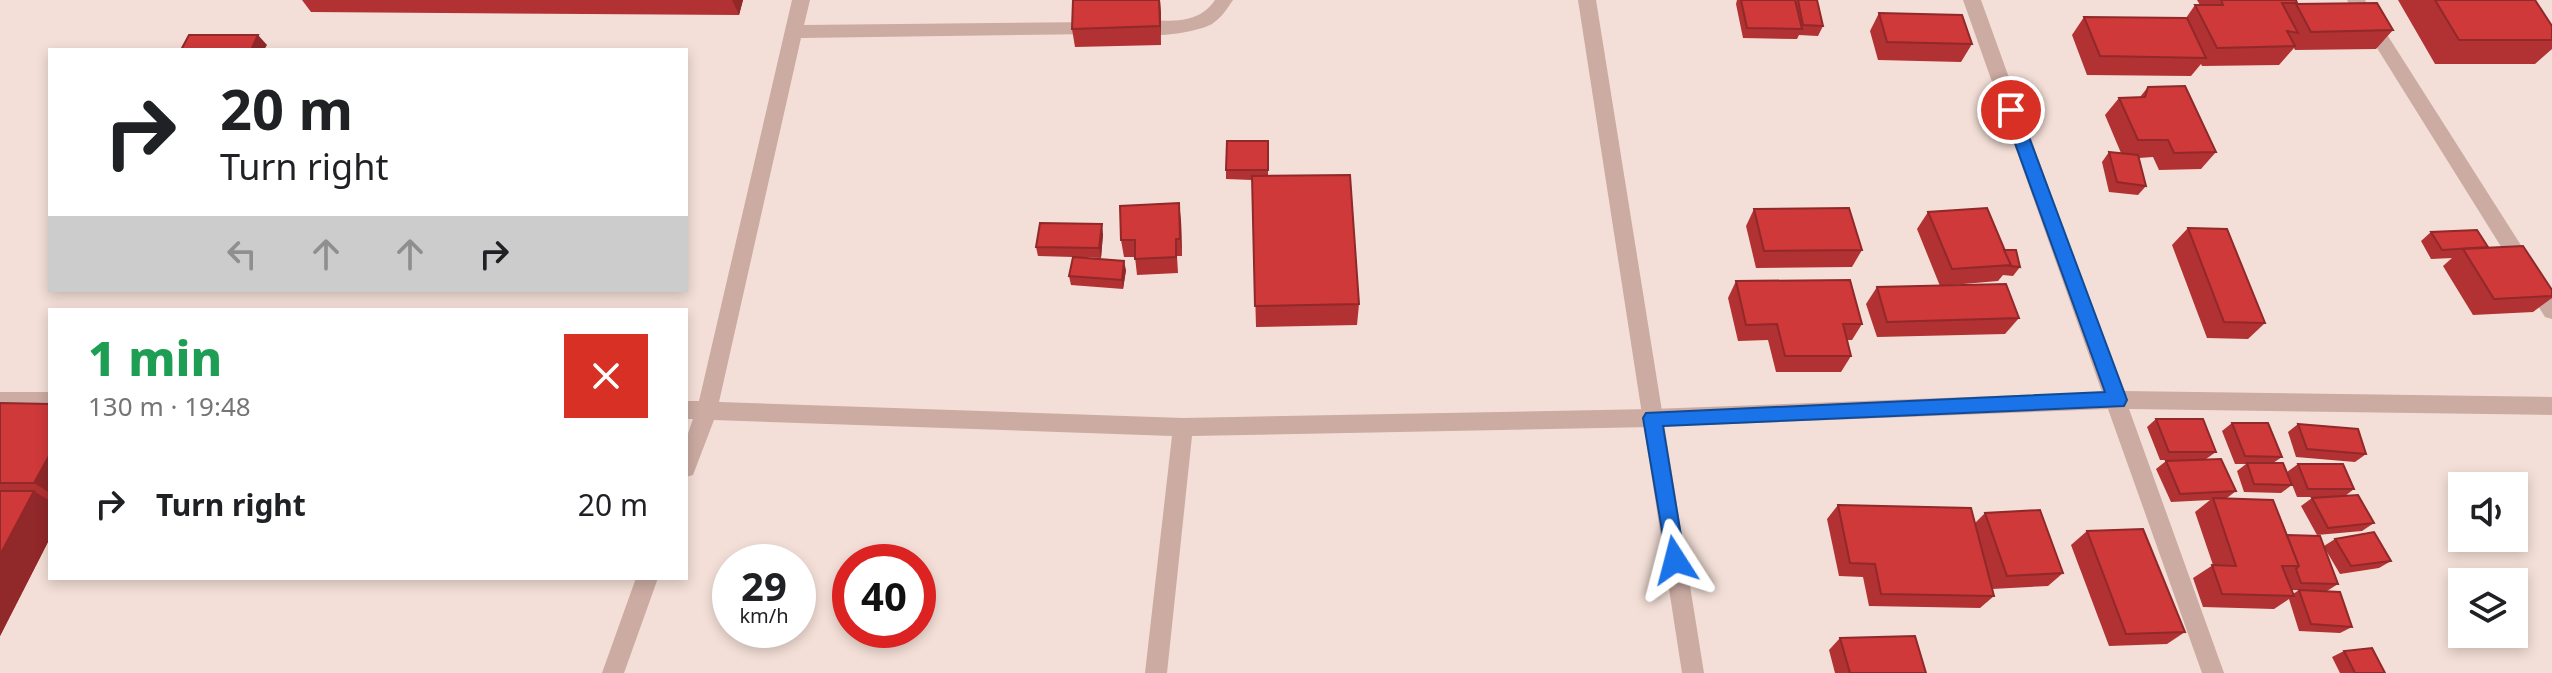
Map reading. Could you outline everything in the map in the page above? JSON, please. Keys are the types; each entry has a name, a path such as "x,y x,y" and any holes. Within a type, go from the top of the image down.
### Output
{"street":[{"path":"688,456 696,410 801,0"},
{"path":"793,32 1187,27 1206,21 1217,12 1224,0"},
{"path":"1587,0 1693,673"},
{"path":"1972,0 2213,673"},
{"path":"2356,0 2552,311"},
{"path":"696,410 1183,427 1652,418 2117,400 2552,406"},
{"path":"0,401 48,401"},
{"path":"1156,673 1183,427"},
{"path":"613,673 646,580"}],"building":[{"path":"1073,0 1159,0 1160,26 1072,29"},
{"path":"1741,0 1795,0 1802,29 1747,28"},
{"path":"1798,0 1817,0 1823,26 1803,25"},
{"path":"2221,0 2296,0 2297,3 2282,3 2298,33 2287,31 2295,46 2217,48 2195,5 2223,5"},
{"path":"2435,0 2535,0 2552,26 2552,40 2459,40"},
{"path":"2377,3 2393,30 2311,32 2296,4"},
{"path":"1879,13 1962,15 1972,44 1887,42"},
{"path":"2084,17 2187,18 2206,58 2100,56"},
{"path":"189,35 258,35 252,48 182,48"},
{"path":"2185,86 2216,152 2174,153 2168,140 2138,140 2119,98 2145,97 2148,87"},
{"path":"1227,141 1268,141 1268,170 1226,170"},
{"path":"2109,152 2138,155 2146,186 2117,182"},
{"path":"1350,175 1359,304 1255,306 1252,176"},
{"path":"1179,203 1180,239 1176,239 1176,257 1135,259 1135,240 1121,240 1120,206"},
{"path":"1849,208 1862,250 1764,251 1754,209"},
{"path":"1987,208 2011,265 1952,269 1928,212"},
{"path":"1040,223 1102,224 1099,248 1036,247"},
{"path":"2188,228 2227,229 2265,323 2224,322"},
{"path":"2477,230 2488,247 2442,250 2431,232"},
{"path":"2523,246 2552,290 2552,296 2494,299 2463,249"},
{"path":"2004,250 2016,250 2020,267 2010,266"},
{"path":"1073,257 1124,261 1122,280 1069,276"},
{"path":"1850,280 1862,324 1843,324 1851,356 1785,356 1777,324 1746,325 1736,281"},
{"path":"2006,284 2019,318 1887,322 1877,287"},
{"path":"0,403 48,404 48,458 34,483 0,483"},
{"path":"2156,419 2203,419 2216,452 2169,452"},
{"path":"2232,423 2268,423 2282,457 2245,456"},
{"path":"2298,424 2358,429 2366,454 2307,449"},
{"path":"2221,459 2236,491 2180,494 2166,461"},
{"path":"2247,463 2283,463 2292,485 2254,484"},
{"path":"2298,464 2343,464 2354,489 2308,489"},
{"path":"0,491 34,491 0,555"},
{"path":"2358,495 2374,523 2328,528 2312,498"},
{"path":"2213,498 2273,500 2299,566 2282,566 2294,596 2222,594 2212,565 2236,566"},
{"path":"1838,505 1971,508 1994,596 1881,594 1875,564 1850,563"},
{"path":"2040,510 2063,573 2007,576 1985,513"},
{"path":"2143,529 2185,632 2126,634 2087,531"},
{"path":"2374,532 2391,561 2351,566 2335,539"},
{"path":"2287,535 2320,536 2338,584 2301,583 2296,569 2299,566"},
{"path":"2299,590 2340,592 2352,627 2311,624"},
{"path":"1915,636 1926,673 1850,673 1840,638"},
{"path":"2372,648 2385,673 2355,673 2344,651"}],"route":[{"path":"1675,560 1652,418 2117,400 2011,110"}]}
